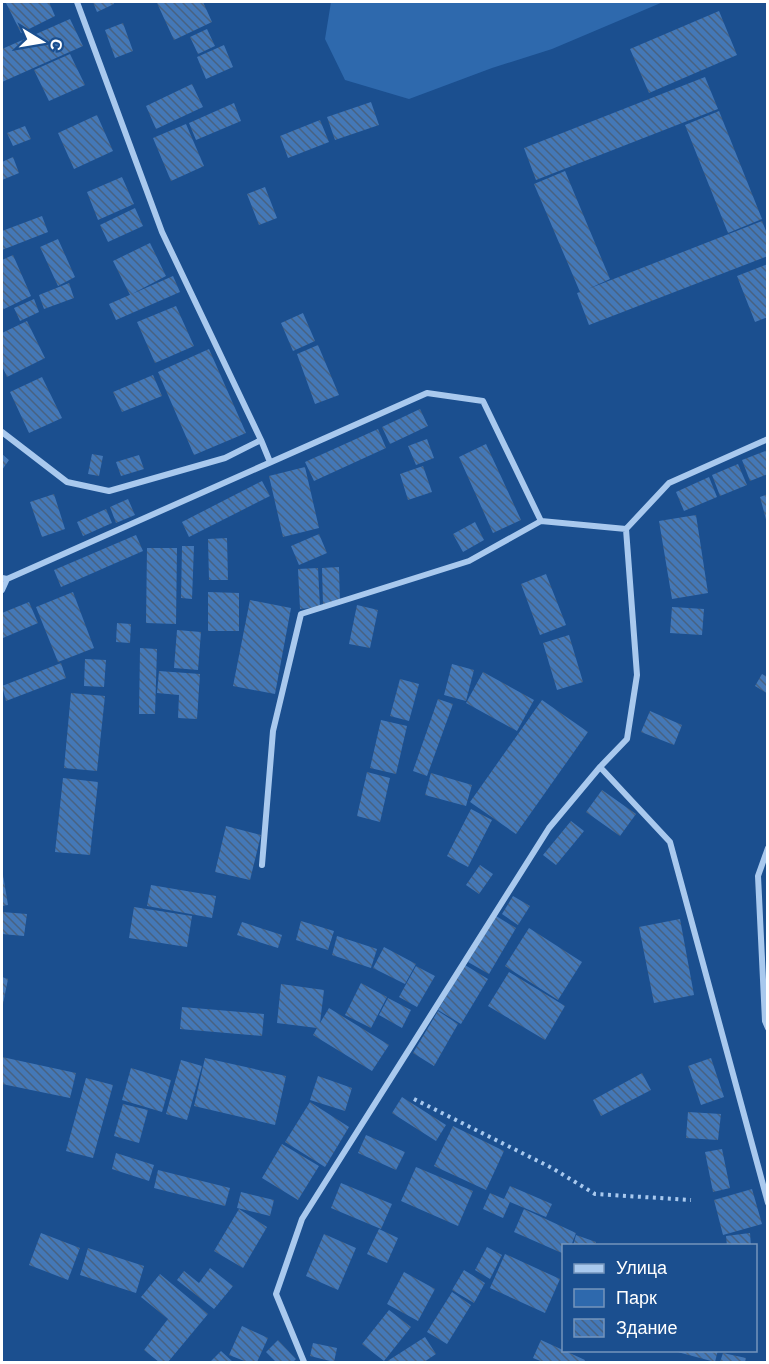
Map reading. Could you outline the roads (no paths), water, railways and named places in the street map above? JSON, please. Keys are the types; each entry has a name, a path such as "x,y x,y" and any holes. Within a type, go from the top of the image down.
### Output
{"street":[{"path":"77,2 162,232 270,462"},
{"path":"2,590 4,579 427,393 483,401 541,520"},
{"path":"2,432 67,482 109,492 225,458 261,440"},
{"path":"304,1362 276,1294 302,1219 549,828 600,766 627,739 637,675 626,529 669,483 768,439"},
{"path":"262,865 273,731 301,614 469,561 541,520 626,529"},
{"path":"600,766 670,842 768,1203"},
{"path":"768,848 758,876 765,1021 768,1028"}]}
